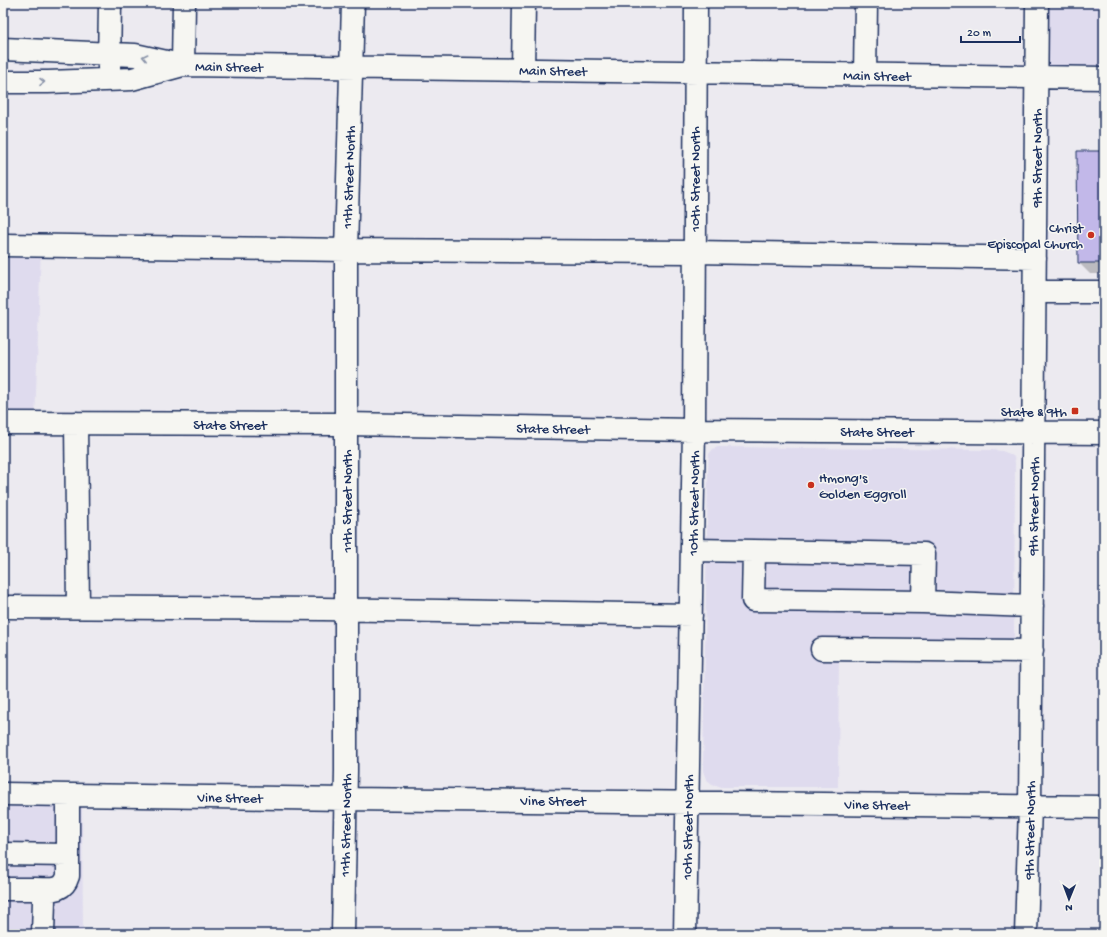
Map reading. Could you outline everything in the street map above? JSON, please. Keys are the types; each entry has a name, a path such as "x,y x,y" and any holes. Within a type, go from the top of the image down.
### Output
{"street":[{"path":"109,80 110,3"},
{"path":"3,49 135,55 183,65 184,3"},
{"name":"11th Street North","path":"343,934 346,609 346,250 353,3"},
{"path":"523,70 524,3"},
{"name":"10th Street North","path":"685,934 694,430 696,3"},
{"path":"865,75 866,3"},
{"name":"9th Street North","path":"1026,934 1030,806 1032,651 1037,3"},
{"name":"Main Street","path":"3,82 132,79 183,65 1104,78"},
{"path":"3,245 346,250 694,252 1035,258"},
{"path":"1035,292 1104,292"},
{"name":"State Street","path":"3,423 346,424 694,430 1104,433"},
{"path":"76,423 78,607"},
{"path":"692,550 924,554 923,602"},
{"path":"754,551 753,600 923,602 1032,606"},
{"path":"3,607 346,609 691,615"},
{"path":"822,649 1032,651"},
{"name":"Vine Street","path":"3,794 1104,807"},
{"path":"3,889 60,888 66,883 68,876 68,795"},
{"path":"3,854 68,855"},
{"path":"35,889 41,893 44,900 43,934"}],"shaded area":[{"path":"1037,3 1104,3 1104,78 1036,77"},
{"path":"3,245 41,246 35,423 3,423"},
{"path":"718,447 991,450 1002,451 1014,457 1014,645 839,654 838,787 722,787 712,784 706,779 703,771 708,472 709,454 713,449"},
{"path":"3,794 82,795 83,934 3,934"}],"building":[{"name":"Christ Episcopal Church","path":"1077,151 1104,151 1104,263 1078,263"}],"place":[{"name":"Christ Episcopal Church","path":"1091,235"},
{"name":"State & 9th","path":"1075,411"},
{"name":"Hmong's Golden Eggroll","path":"811,485"}]}
